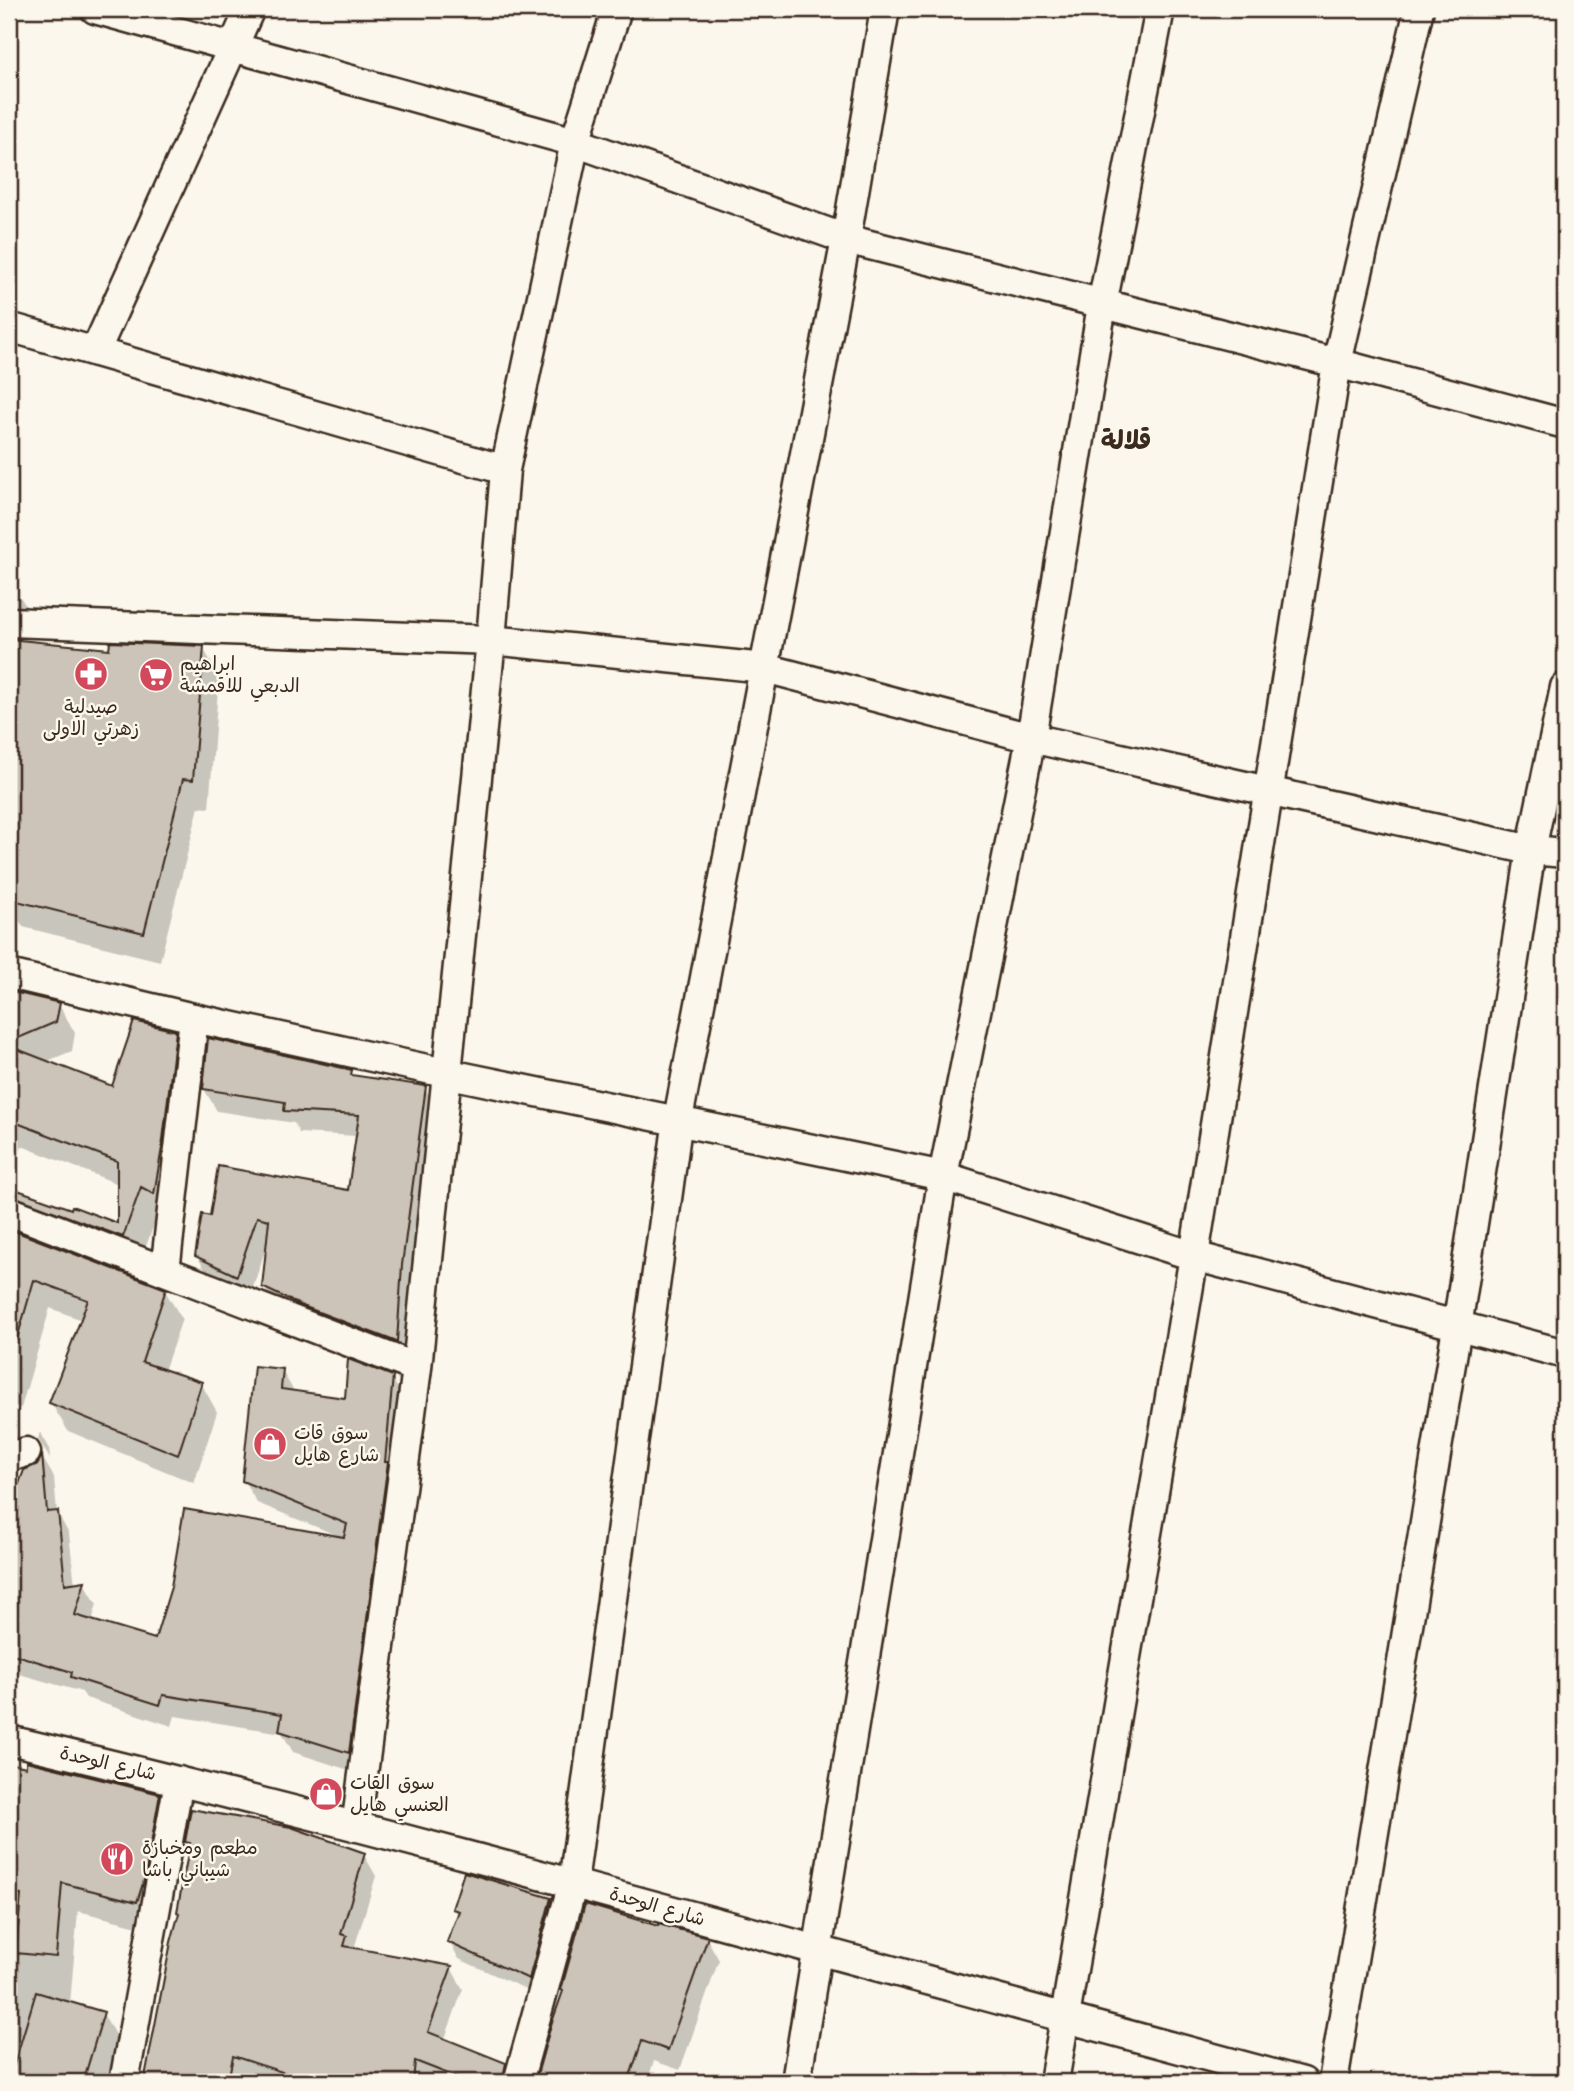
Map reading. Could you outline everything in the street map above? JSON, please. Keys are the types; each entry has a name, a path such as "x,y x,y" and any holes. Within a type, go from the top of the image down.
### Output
{"street":[{"path":"95,9 575,142 846,239 1102,306 1337,363 1565,424"},
{"path":"95,352 250,9"},
{"path":"356,1827 417,1368 491,640 505,470 575,142 617,9"},
{"path":"518,2082 573,1883 678,1119 846,239 885,9"},
{"path":"796,2082 943,1176 1031,738 1102,306 1160,9"},
{"path":"1054,2082 1194,1256 1337,363 1419,9"},
{"path":"9,327 505,470"},
{"path":"9,622 491,640 765,668 1031,738 1531,850 1565,853"},
{"path":"1333,2082 1457,1327 1531,850 1565,687"},
{"path":"9,974 445,1073 678,1119 943,1176 1194,1256 1565,1354"},
{"path":"165,1271 194,1018"},
{"path":"9,1211 417,1368"},
{"name":"شارع الوحدة","path":"9,1740 179,1780 573,1883 818,1952 1303,2082"},
{"path":"124,2082 179,1780"}],"building":[{"path":"9,639 109,649 110,642 204,646 193,780 183,779 144,933 9,899"},
{"path":"9,991 60,1003 56,1022 9,1042"},
{"path":"134,1021 176,1031 154,1194 141,1187 123,1237 9,1195 9,1187 117,1223 117,1161 9,1120 9,1046 112,1086"},
{"path":"208,1038 352,1070 351,1075 426,1086 402,1265 397,1342 300,1305 262,1287 269,1220 257,1217 237,1276 195,1256 202,1214 210,1216 218,1166 348,1190 359,1115 284,1111 285,1102 203,1089"},
{"path":"9,1229 166,1289 142,1362 202,1382 178,1455 49,1403 88,1300 34,1280 17,1339 9,1337"},
{"path":"348,1359 393,1376 385,1462 388,1462 349,1753 279,1731 282,1714 163,1695 160,1705 71,1677 72,1672 9,1653 9,1511 24,1470 38,1464 42,1454 47,1512 58,1511 65,1584 85,1581 75,1615 155,1639 171,1587 184,1509 344,1537 347,1524 242,1481 254,1366 283,1369 281,1389 345,1398"},
{"path":"26,1761 160,1794 145,1877 137,1902 62,1883 56,1957 16,1953 21,1895 9,1894 9,1763 26,1767"},
{"path":"191,1809 291,1827 365,1853 341,1934 347,1936 344,1946 452,1966 428,2032 506,2063 502,2082 469,2082 415,2061 413,2082 313,2082 233,2056 228,2082 144,2082 179,1913 177,1912 190,1843 185,1842"},
{"path":"464,1872 551,1898 529,1979 447,1942 459,1911 452,1909"},
{"path":"585,1904 658,1926 708,1937 668,2050 642,2041 628,2082 535,2082 563,1991 561,1990"},
{"path":"36,1992 104,2012 83,2082 34,2082 11,2075"}],"place":[{"name":"صيدلية زهرتي الاولى","path":"91,674"},
{"name":"ابراهيم الدبعي للاقمشة","path":"156,675"},
{"name":"سوق قات شارع هايل","path":"270,1444"},
{"name":"سوق القات العنسي هايل","path":"326,1794"},
{"name":"مطعم ومخبازة شيباني باشا","path":"117,1859"}],"district":[{"name":"قلالة","path":"1126,441"}]}
